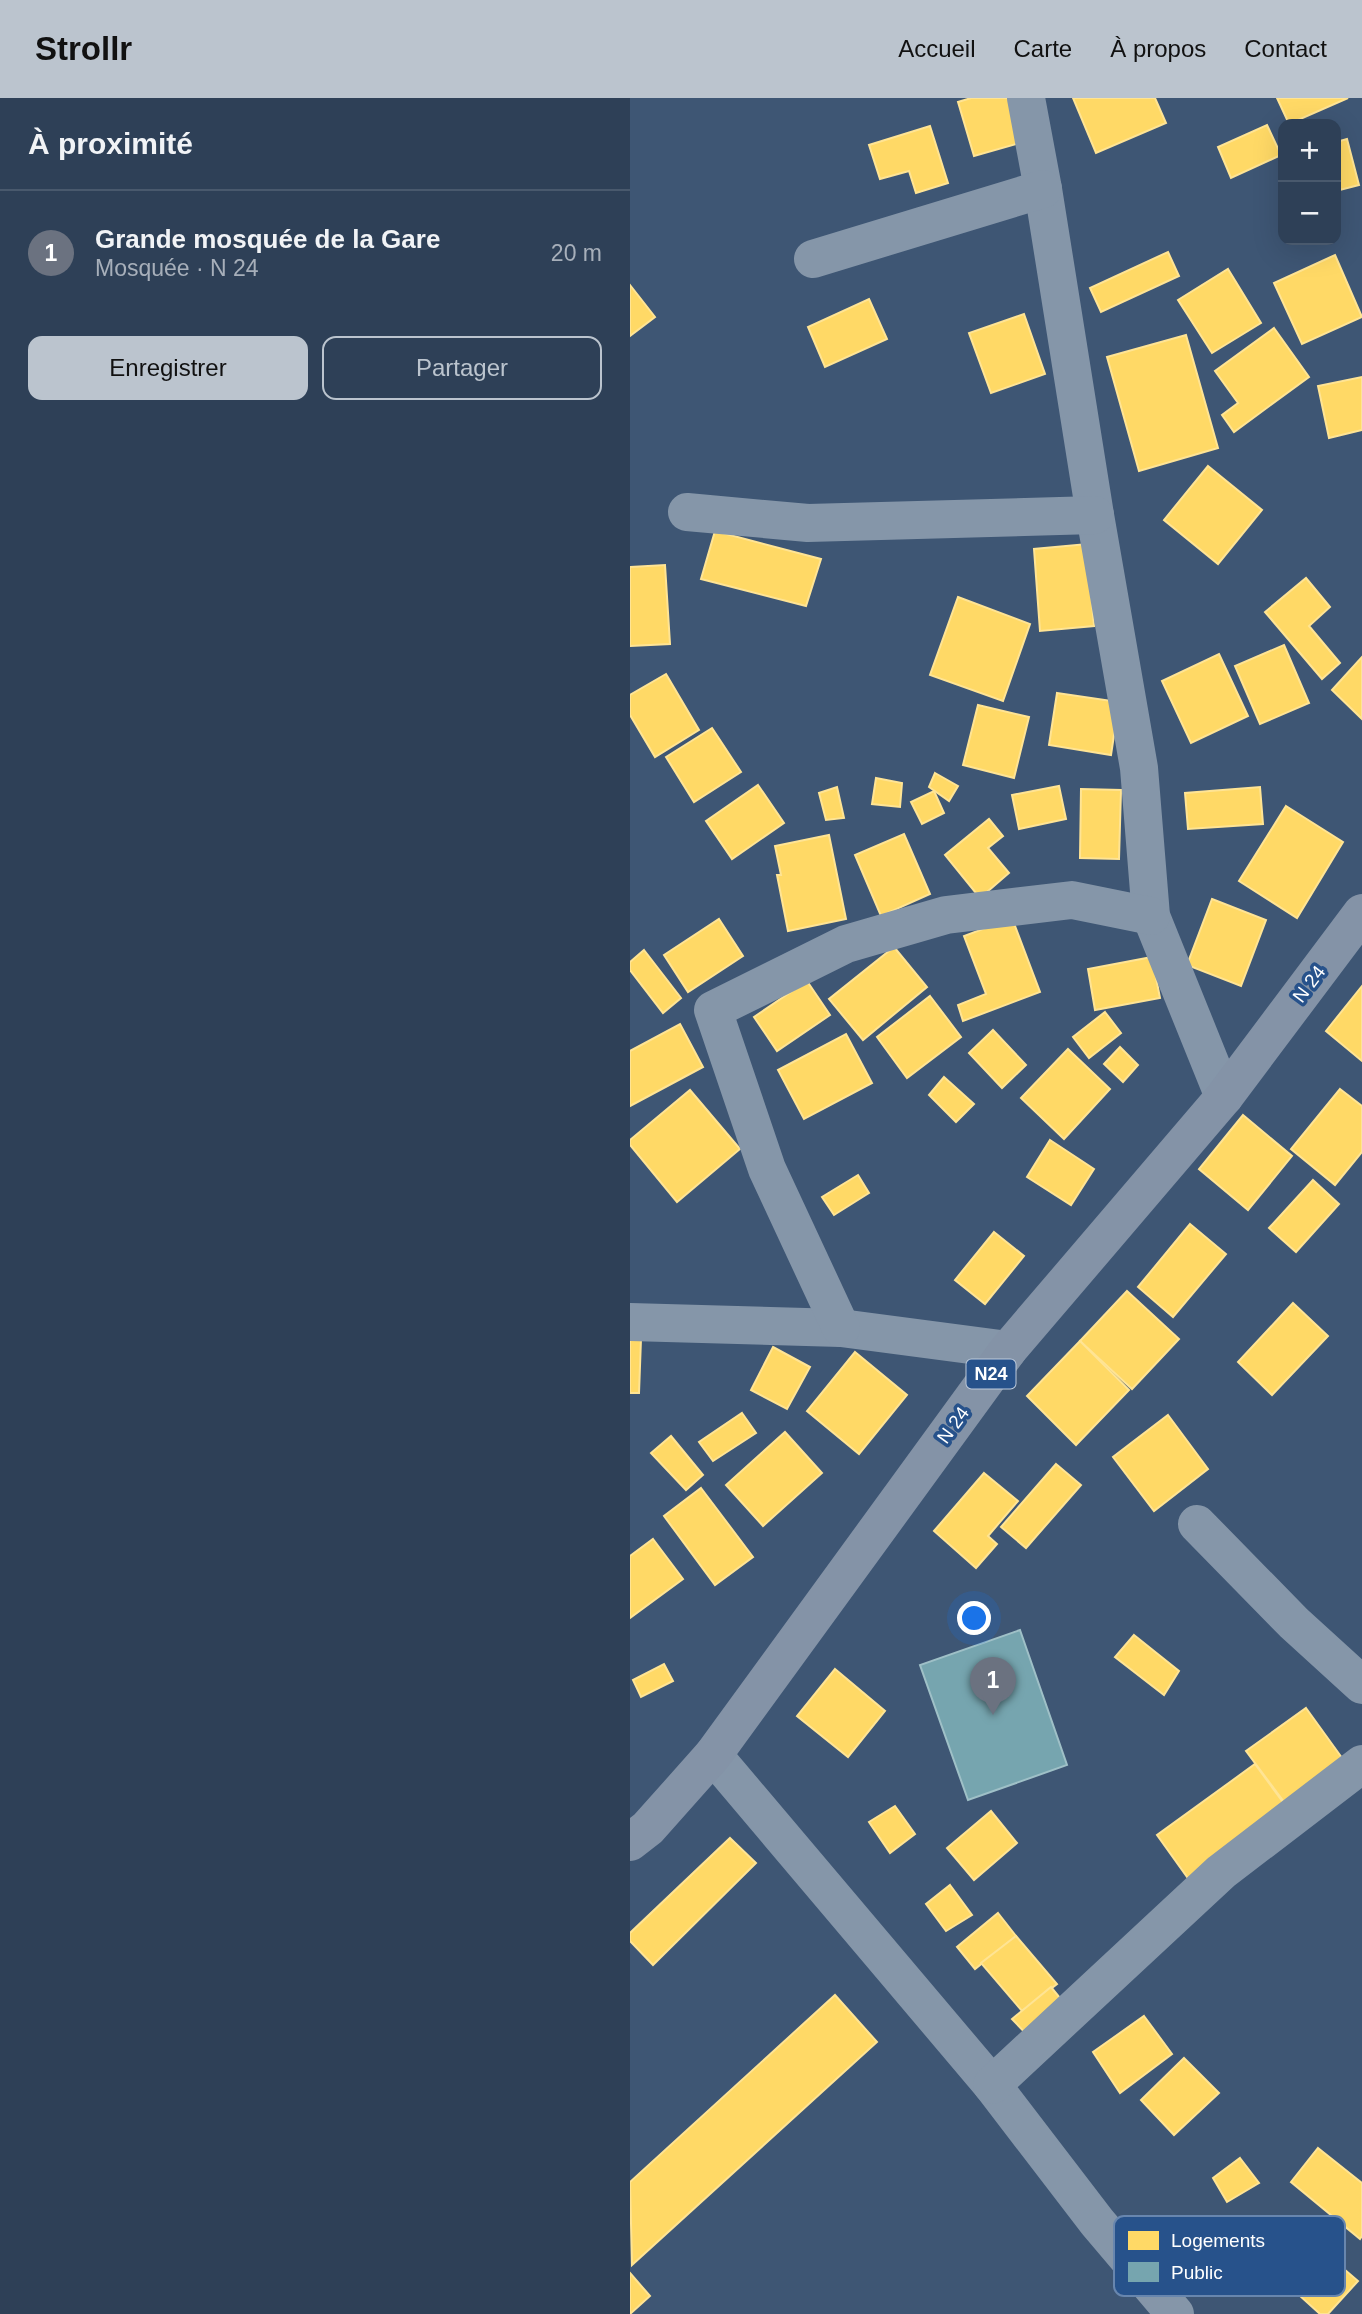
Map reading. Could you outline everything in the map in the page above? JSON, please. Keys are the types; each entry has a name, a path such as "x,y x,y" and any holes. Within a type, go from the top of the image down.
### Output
{"main road":[{"name":"N 24","path":"636,1831 713,1755 1008,1350 1224,1097 1362,913"}],"street":[{"path":"1026,98 1139,768 1151,916 1224,1097"},
{"path":"813,259 1043,189"},
{"path":"687,512 808,523 1095,516"},
{"path":"841,1328 767,1169 713,1010 846,944 946,915 1072,900 1151,916"},
{"path":"630,1322 841,1328 1008,1350"},
{"path":"1197,1524 1294,1623 1362,1685"},
{"path":"713,1755 992,2085 1114,2242"},
{"path":"992,2085 1221,1872 1362,1764"},
{"path":"1160,2296 1175,2314"}],"building: Logements":[{"path":"971,98 1015,98 1027,141 974,156 958,102"},
{"path":"1073,98 1155,98 1166,123 1096,153"},
{"path":"1277,98 1348,98 1300,119 1287,119"},
{"path":"1267,125 1278,149 1278,156 1231,178 1218,147"},
{"path":"930,126 948,183 916,193 909,171 880,179 869,145"},
{"path":"1347,139 1359,185 1341,190 1341,182 1341,141"},
{"path":"1168,252 1179,276 1101,312 1090,288"},
{"path":"1335,255 1362,317 1302,344 1274,283"},
{"path":"1228,269 1261,323 1212,353 1178,300"},
{"path":"630,285 655,317 630,336"},
{"path":"869,299 887,339 825,367 808,327"},
{"path":"1024,314 1045,374 991,393 969,333"},
{"path":"1274,328 1309,377 1234,432 1222,415 1238,403 1215,371"},
{"path":"1186,335 1218,448 1139,471 1107,357"},
{"path":"1362,377 1362,430 1329,438 1318,386"},
{"path":"1208,466 1262,510 1218,564 1164,520"},
{"path":"715,531 821,559 806,606 701,579"},
{"path":"1087,544 1094,626 1040,631 1034,549"},
{"path":"665,565 670,644 630,646 630,567"},
{"path":"1306,578 1330,607 1309,626 1340,663 1322,679 1265,612"},
{"path":"958,597 1030,624 1003,701 930,675"},
{"path":"1284,645 1309,703 1260,724 1235,666"},
{"path":"1219,654 1248,716 1191,743 1162,681"},
{"path":"1362,657 1362,719 1332,690"},
{"path":"666,674 699,730 655,757 630,715 630,695"},
{"path":"1057,693 1119,702 1111,755 1049,745"},
{"path":"978,705 1029,717 1014,778 963,765"},
{"path":"712,728 741,772 694,802 666,757"},
{"path":"935,773 958,786 949,801 929,787"},
{"path":"876,778 902,783 900,807 872,804"},
{"path":"758,785 784,823 732,859 706,821"},
{"path":"1059,786 1066,819 1019,829 1012,795"},
{"path":"837,787 844,818 826,820 819,793"},
{"path":"1260,787 1263,824 1188,829 1185,793"},
{"path":"1081,789 1121,790 1119,859 1080,858"},
{"path":"934,791 944,813 922,824 911,802"},
{"path":"1286,806 1343,842 1297,918 1239,881"},
{"path":"989,819 1003,836 988,848 1009,873 980,898 945,855"},
{"path":"904,834 930,894 881,916 855,855"},
{"path":"829,835 846,919 788,931 777,875 781,875 775,846"},
{"path":"1212,899 1266,920 1241,986 1187,965"},
{"path":"1012,918 1040,992 963,1021 958,1005 986,994 964,936"},
{"path":"719,919 743,956 688,992 664,955"},
{"path":"894,947 927,987 863,1040 829,999"},
{"path":"644,950 681,998 663,1013 630,970 630,962"},
{"path":"1152,957 1160,998 1095,1010 1088,969"},
{"path":"807,981 830,1015 777,1051 754,1017"},
{"path":"1362,986 1362,1061 1326,1031"},
{"path":"930,996 961,1037 907,1078 877,1037"},
{"path":"1105,1012 1121,1033 1089,1058 1073,1037"},
{"path":"680,1024 703,1067 630,1106 630,1051"},
{"path":"993,1030 1026,1065 1002,1088 969,1053"},
{"path":"846,1034 872,1083 804,1119 778,1070"},
{"path":"1120,1047 1138,1065 1123,1082 1104,1064"},
{"path":"1068,1049 1110,1089 1064,1139 1021,1098"},
{"path":"944,1077 974,1104 956,1122 929,1095"},
{"path":"1340,1089 1362,1106 1362,1152 1335,1185 1291,1149"},
{"path":"690,1090 740,1149 677,1202 630,1145 630,1140"},
{"path":"1243,1115 1292,1156 1248,1210 1199,1169"},
{"path":"1050,1140 1094,1169 1071,1205 1027,1177"},
{"path":"858,1175 869,1193 834,1215 822,1197"},
{"path":"1313,1180 1339,1204 1296,1252 1269,1228"},
{"path":"1190,1224 1226,1254 1173,1317 1138,1287"},
{"path":"994,1232 1024,1256 985,1304 955,1280"},
{"path":"1127,1291 1179,1339 1132,1389 1080,1341"},
{"path":"1293,1303 1328,1336 1272,1395 1238,1362"},
{"path":"630,1339 641,1339 639,1393 630,1393"},
{"path":"1080,1341 1129,1390 1076,1445 1027,1396"},
{"path":"773,1347 810,1367 787,1409 751,1390"},
{"path":"855,1352 907,1395 859,1454 807,1411"},
{"path":"742,1413 756,1433 713,1461 699,1442"},
{"path":"1168,1415 1208,1469 1154,1511 1113,1457"},
{"path":"785,1432 822,1473 763,1526 726,1485"},
{"path":"671,1436 703,1475 686,1490 651,1453"},
{"path":"1056,1464 1081,1485 1026,1548 1001,1527"},
{"path":"984,1473 1018,1501 988,1536 997,1544 976,1568 934,1531"},
{"path":"701,1488 753,1557 715,1585 664,1516"},
{"path":"653,1539 683,1579 630,1618 630,1556"},
{"path":"1134,1635 1179,1671 1164,1695 1115,1657"},
{"path":"664,1664 673,1681 641,1697 633,1680"},
{"path":"835,1669 885,1711 848,1757 797,1716"},
{"path":"1306,1708 1350,1769 1293,1814 1246,1751"},
{"path":"1255,1764 1288,1809 1190,1881 1157,1835"},
{"path":"895,1806 915,1834 890,1853 869,1822"},
{"path":"991,1811 1017,1843 974,1880 947,1848"},
{"path":"730,1838 756,1863 653,1965 630,1941 630,1933"},
{"path":"950,1885 972,1915 946,1931 926,1904"},
{"path":"998,1913 1016,1936 975,1969 957,1947"},
{"path":"1016,1936 1057,1984 1022,2011 981,1963"},
{"path":"1051,1987 1069,2009 1032,2040 1012,2019"},
{"path":"835,1995 877,2042 632,2265 630,2182"},
{"path":"1144,2016 1172,2054 1120,2093 1093,2052"},
{"path":"1184,2058 1219,2093 1174,2135 1141,2100"},
{"path":"1318,2148 1362,2183 1360,2239 1345,2227 1345,2216 1332,2216 1291,2182"},
{"path":"1240,2158 1259,2183 1227,2202 1213,2178"},
{"path":"1345,2270 1358,2281 1345,2295"},
{"path":"630,2273 650,2296 630,2314"},
{"path":"1300,2296 1344,2296 1328,2314 1320,2314"}],"building: Public":[{"path":"1020,1630 1067,1765 968,1800 920,1665"}],"place":[{"name":"Grande mosquée de la Gare","path":"993,1715"}]}
